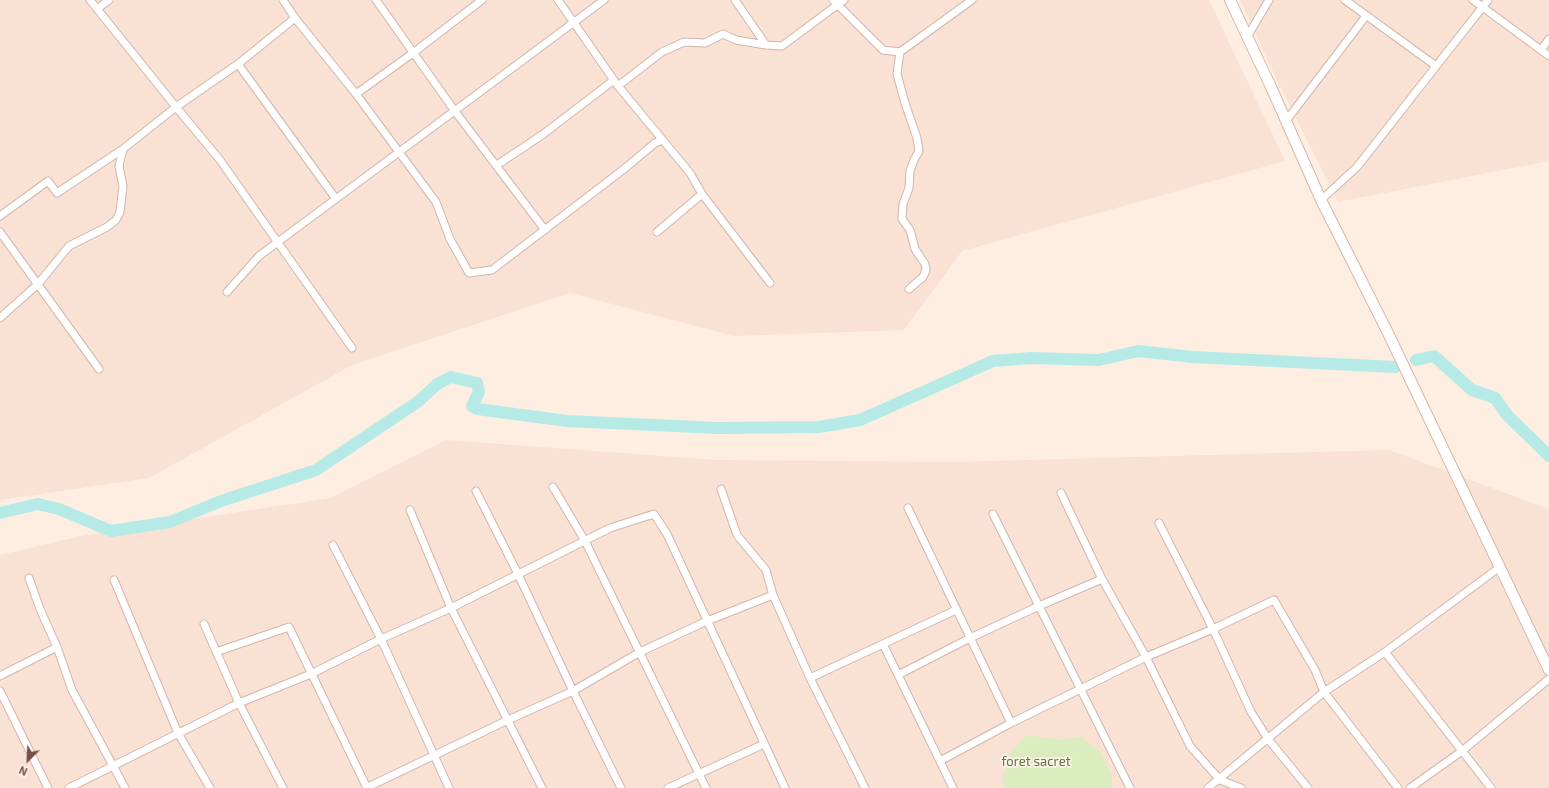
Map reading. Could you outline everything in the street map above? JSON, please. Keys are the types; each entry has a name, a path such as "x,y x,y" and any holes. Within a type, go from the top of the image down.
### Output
{"main road":[{"path":"1230,0 1321,200 1388,333 1549,670"}],"street":[{"path":"90,0 176,108 220,160 352,348"},
{"path":"97,9 109,0"},
{"path":"283,0 295,18 356,94 436,202 450,239 469,273 492,270 624,169 655,143 662,140"},
{"path":"376,0 454,110 545,230"},
{"path":"356,94 413,53 482,0"},
{"path":"558,0 616,83 690,174 702,194 770,283"},
{"path":"227,292 259,256 604,0"},
{"path":"735,0 766,46"},
{"path":"497,165 662,52 684,42 705,44 723,34 736,40 766,46 782,46 835,2 844,0"},
{"path":"835,2 883,50 900,52 972,0"},
{"path":"1247,37 1269,0"},
{"path":"1345,0 1436,66"},
{"path":"1473,0 1549,56"},
{"path":"1321,200 1356,167 1488,0"},
{"path":"1286,121 1366,16"},
{"path":"0,216 48,182 57,193 123,149 176,108 238,64 295,18"},
{"path":"1541,50 1549,39"},
{"path":"900,52 897,74 917,138 919,151 910,171 909,188 903,204 902,219 910,230 915,249 925,264 926,270 923,277 909,289"},
{"path":"238,64 336,199"},
{"path":"0,318 38,284 69,246 107,227 116,220 120,212 123,186 119,166 123,149"},
{"path":"657,232 702,194"},
{"path":"0,232 99,369"},
{"path":"553,487 585,541 706,788"},
{"path":"722,489 736,535 766,570 773,595 810,678 865,788"},
{"path":"476,491 518,574 621,788"},
{"path":"1061,493 1102,579 1146,657 1190,746 1220,780 1241,788"},
{"path":"908,508 1011,723"},
{"path":"410,510 451,608 542,788"},
{"path":"69,788 238,703 311,674 381,639 451,608 610,528 654,514 667,534 785,788"},
{"path":"993,514 1130,788"},
{"path":"1159,523 1213,629 1251,712 1268,739 1308,788"},
{"path":"333,545 381,639 449,788"},
{"path":"1208,788 1220,780 1324,692 1385,652 1500,567"},
{"path":"30,578 40,609 72,690 125,788"},
{"path":"898,675 970,638 1102,579"},
{"path":"114,580 178,733 210,788"},
{"path":"216,652 289,627 366,788 508,720 573,691 640,652 707,621 773,595"},
{"path":"940,761 1011,723 1146,657 1213,629 1274,600 1314,670 1324,692 1398,788"},
{"path":"810,678 956,610"},
{"path":"204,624 238,703 283,788"},
{"path":"883,644 953,788"},
{"path":"0,676 56,647"},
{"path":"1385,652 1491,788"},
{"path":"1410,788 1462,751 1549,679"},
{"path":"0,692 48,788"},
{"path":"668,788 764,744"}],"shaded area":[{"path":"0,0 1209,0 1285,161 962,251 904,330 734,336 570,293 352,365 149,478 0,500"},
{"path":"1240,0 1549,0 1549,161 1338,202 1277,80"},
{"path":"446,440 716,460 955,462 1389,450 1549,509 1549,788 0,788 0,555 81,536 331,498"}],"green space":[{"name":"foret sacret","path":"1028,735 1063,740 1080,736 1099,751 1112,774 1112,788 1005,788 1002,780 1012,749"}],"waterway":[{"path":"0,513 38,504 59,509 111,531 170,522 221,501 316,470 419,401 437,384 451,377 477,383 479,392 472,406 477,409 567,421 718,428 819,427 860,420 993,361 1031,358 1099,360 1138,351 1193,357 1395,367"},
{"path":"1416,360 1434,356 1472,390 1495,398 1507,415 1549,456"}]}
